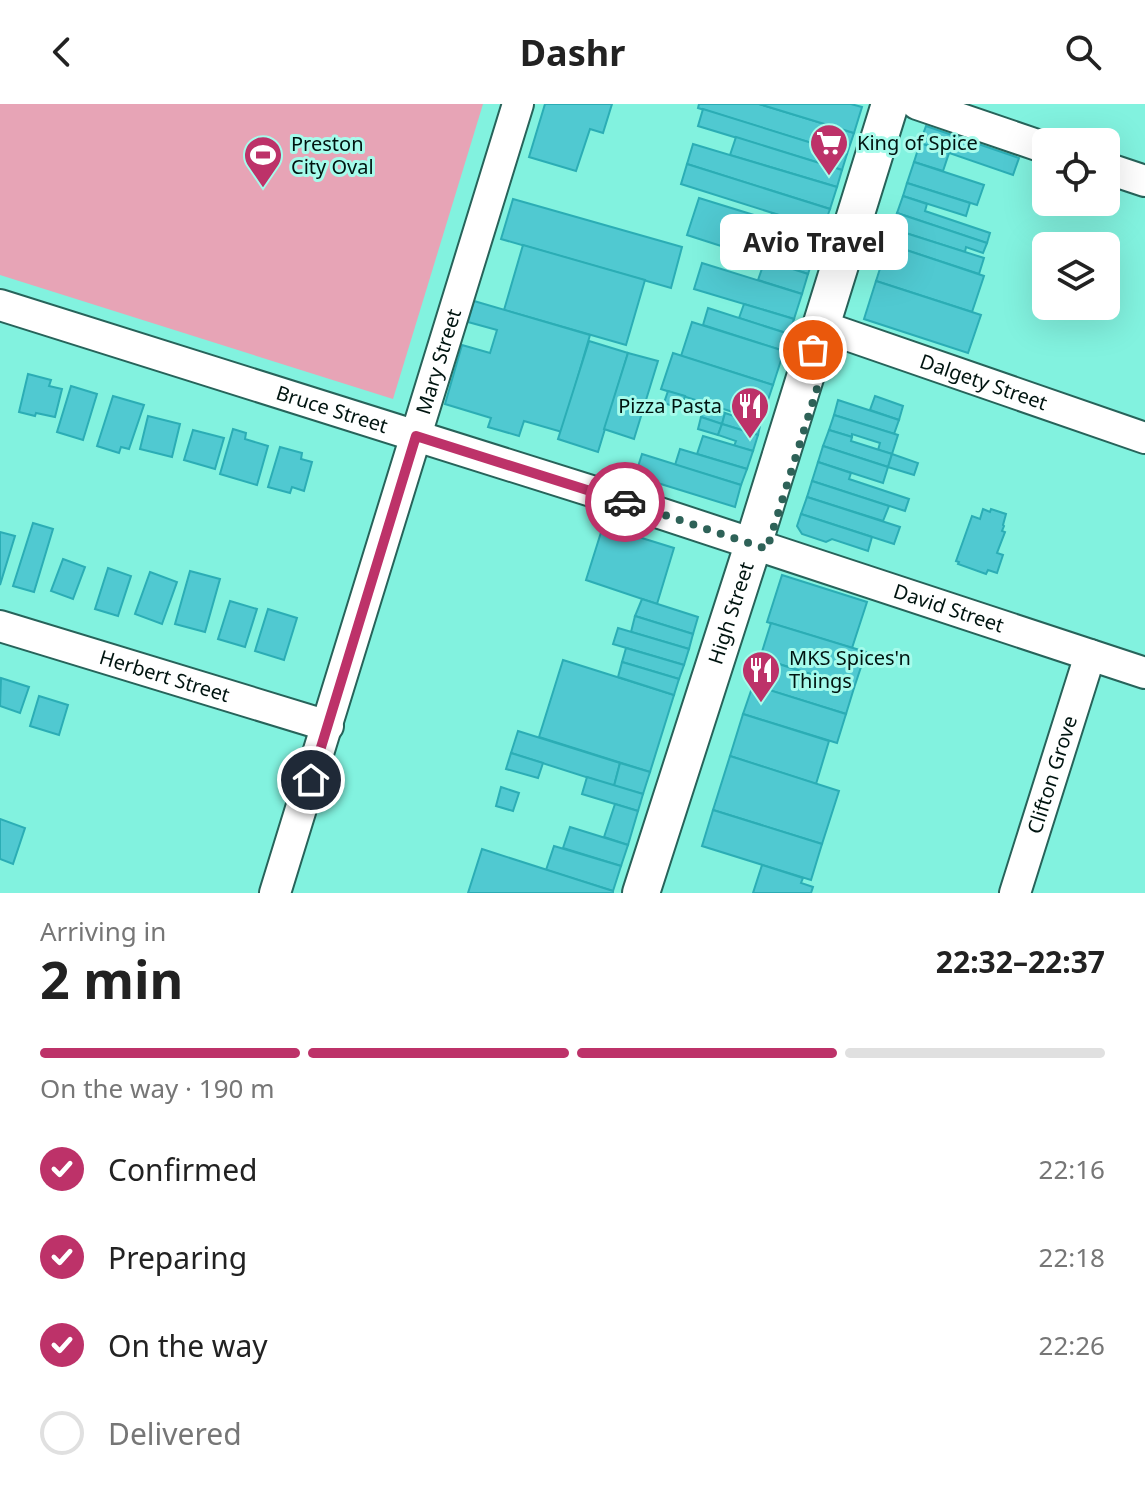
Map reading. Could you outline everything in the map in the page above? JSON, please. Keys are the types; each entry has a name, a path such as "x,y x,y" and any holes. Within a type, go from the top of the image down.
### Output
{"main road":[{"name":"High Street","path":"828,329 890,104"},
{"name":"High Street","path":"658,893 828,329 906,104"},
{"name":"High Street","path":"641,893 760,547"}],"street":[{"name":"Mary Street","path":"275,893 518,104"},
{"path":"917,104 1032,143"},
{"path":"1120,173 1145,181"},
{"name":"Bruce Street","path":"0,305 760,547"},
{"name":"Dalgety Street","path":"828,329 1145,438"},
{"name":"David Street","path":"760,547 1145,673"},
{"name":"Herbert Street","path":"0,626 328,726"},
{"name":"Clifton Grove","path":"1015,893 1090,655"}],"shaded area":[{"name":"Preston City Oval","path":"0,104 483,104 393,399 0,275"}],"building":[{"path":"545,104 612,104 603,133 590,129 576,171 529,157"},
{"path":"699,104 759,104 854,133 847,154 698,108"},
{"path":"759,104 851,104 862,107 854,133"},
{"path":"703,109 847,154 842,170 698,126"},
{"path":"926,126 1019,158 1013,175 920,143"},
{"path":"736,137 842,170 837,187 730,155"},
{"path":"920,143 949,153 943,171 914,162"},
{"path":"693,144 837,187 830,209 687,164"},
{"path":"914,162 984,185 977,205 907,183"},
{"path":"687,164 830,209 823,229 681,184"},
{"path":"907,183 970,203 966,216 903,196"},
{"path":"903,196 927,204 925,211 990,233 987,243 897,213"},
{"path":"699,198 770,220 772,213 823,229 808,274 687,235"},
{"path":"513,199 682,247 671,288 501,239"},
{"path":"897,213 987,243 983,253 966,247 965,252 893,229"},
{"path":"893,229 984,258 979,274 888,244"},
{"path":"888,244 984,276 972,312 876,281"},
{"path":"523,245 645,280 626,345 504,310"},
{"path":"765,260 808,274 802,294 758,280"},
{"path":"702,263 802,294 794,319 694,289"},
{"path":"876,281 981,315 968,353 864,319"},
{"path":"474,301 590,335 562,432 524,421 519,436 488,427 491,418 445,404 462,345 490,353 497,330 468,322"},
{"path":"744,304 794,319 789,334 739,318"},
{"path":"708,308 789,334 784,351 703,325"},
{"path":"692,322 784,351 773,385 681,356"},
{"path":"589,341 628,353 598,452 558,439"},
{"path":"628,353 658,361 634,439 604,429"},
{"path":"673,353 773,385 761,421 661,389"},
{"path":"28,374 51,380 49,386 62,389 55,417 19,412"},
{"path":"71,386 97,394 83,440 57,432"},
{"path":"668,391 685,396 681,409 664,403"},
{"path":"113,396 144,405 129,449 121,447 119,453 97,446"},
{"path":"875,396 903,406 899,420 870,410"},
{"path":"838,400 899,420 894,434 834,415"},
{"path":"705,407 725,413 722,424 701,417"},
{"path":"725,413 761,421 758,435 722,424"},
{"path":"834,415 898,435 892,454 878,450 880,443 829,430"},
{"path":"148,416 180,424 172,457 140,449"},
{"path":"701,417 722,424 718,435 698,429"},
{"path":"722,424 758,435 753,451 734,446 736,441 718,435"},
{"path":"233,429 246,433 245,439 268,446 257,485 220,474"},
{"path":"193,430 224,438 215,469 184,460"},
{"path":"829,430 852,437 851,441 892,454 888,467 823,446"},
{"path":"703,436 753,451 747,469 697,454"},
{"path":"823,446 888,467 883,483 818,462"},
{"path":"280,447 302,453 301,459 312,462 304,491 292,487 290,493 268,487"},
{"path":"680,449 747,469 741,485 675,465"},
{"path":"642,454 741,485 735,507 635,476"},
{"path":"892,454 918,463 914,475 888,467"},
{"path":"818,462 851,473 849,479 909,499 905,511 812,481"},
{"path":"812,481 889,506 883,521 807,497"},
{"path":"807,497 900,527 894,544 801,514"},
{"path":"983,509 1006,514 1002,531 1005,532 997,553 1003,555 997,573 988,570 986,574 956,561 972,516 980,519"},
{"path":"801,514 872,537 868,551 832,539 826,542 802,534 797,526"},
{"path":"33,523 53,529 34,592 13,586"},
{"path":"603,526 674,548 657,604 586,580"},
{"path":"0,532 15,536 0,585"},
{"path":"63,559 85,567 73,599 51,591"},
{"path":"108,568 131,576 118,616 95,609"},
{"path":"190,571 220,579 205,632 175,624"},
{"path":"150,572 177,582 162,624 135,614"},
{"path":"782,575 867,602 852,648 767,622"},
{"path":"642,599 698,617 693,634 635,616"},
{"path":"230,601 257,609 245,647 218,639"},
{"path":"268,609 297,618 284,660 255,651"},
{"path":"635,616 693,634 689,649 631,632"},
{"path":"771,623 866,652 854,688 760,658"},
{"path":"618,628 689,649 684,665 613,644"},
{"path":"626,648 684,665 679,679 622,662"},
{"path":"760,658 854,688 846,714 753,685"},
{"path":"563,660 674,695 650,772 539,737"},
{"path":"622,662 679,679 674,695 618,677"},
{"path":"1,678 29,687 20,713 0,706"},
{"path":"753,685 846,714 837,743 743,714"},
{"path":"39,696 68,705 59,735 30,726"},
{"path":"743,714 829,741 816,784 730,756"},
{"path":"518,731 620,763 614,786 511,753"},
{"path":"511,753 543,763 538,778 506,769"},
{"path":"730,756 839,791 822,844 713,810"},
{"path":"620,763 650,772 643,794 614,786"},
{"path":"587,777 643,794 638,811 582,794"},
{"path":"501,787 519,793 513,811 496,806"},
{"path":"615,804 638,811 628,845 604,837"},
{"path":"713,810 822,844 811,880 702,846"},
{"path":"0,819 25,828 13,864 0,859"},
{"path":"570,827 628,845 621,866 563,848"},
{"path":"554,846 621,866 613,891 546,870"},
{"path":"482,849 613,891 613,893 468,893"},
{"path":"762,865 803,878 801,883 813,887 811,893 753,893"}],"way so far":[{"path":"625,502 767,549 835,331 821,326 813,350"}],"place":[{"name":"King of Spice","path":"829,177"},
{"name":"Preston City Oval","path":"263,189"},
{"name":"Avio Travel","path":"813,350"},
{"name":"Pizza Pasta","path":"750,440"},
{"name":"MKS Spices'n Things","path":"761,704"}],"route":[{"path":"311,780 416,436 625,502"}]}
